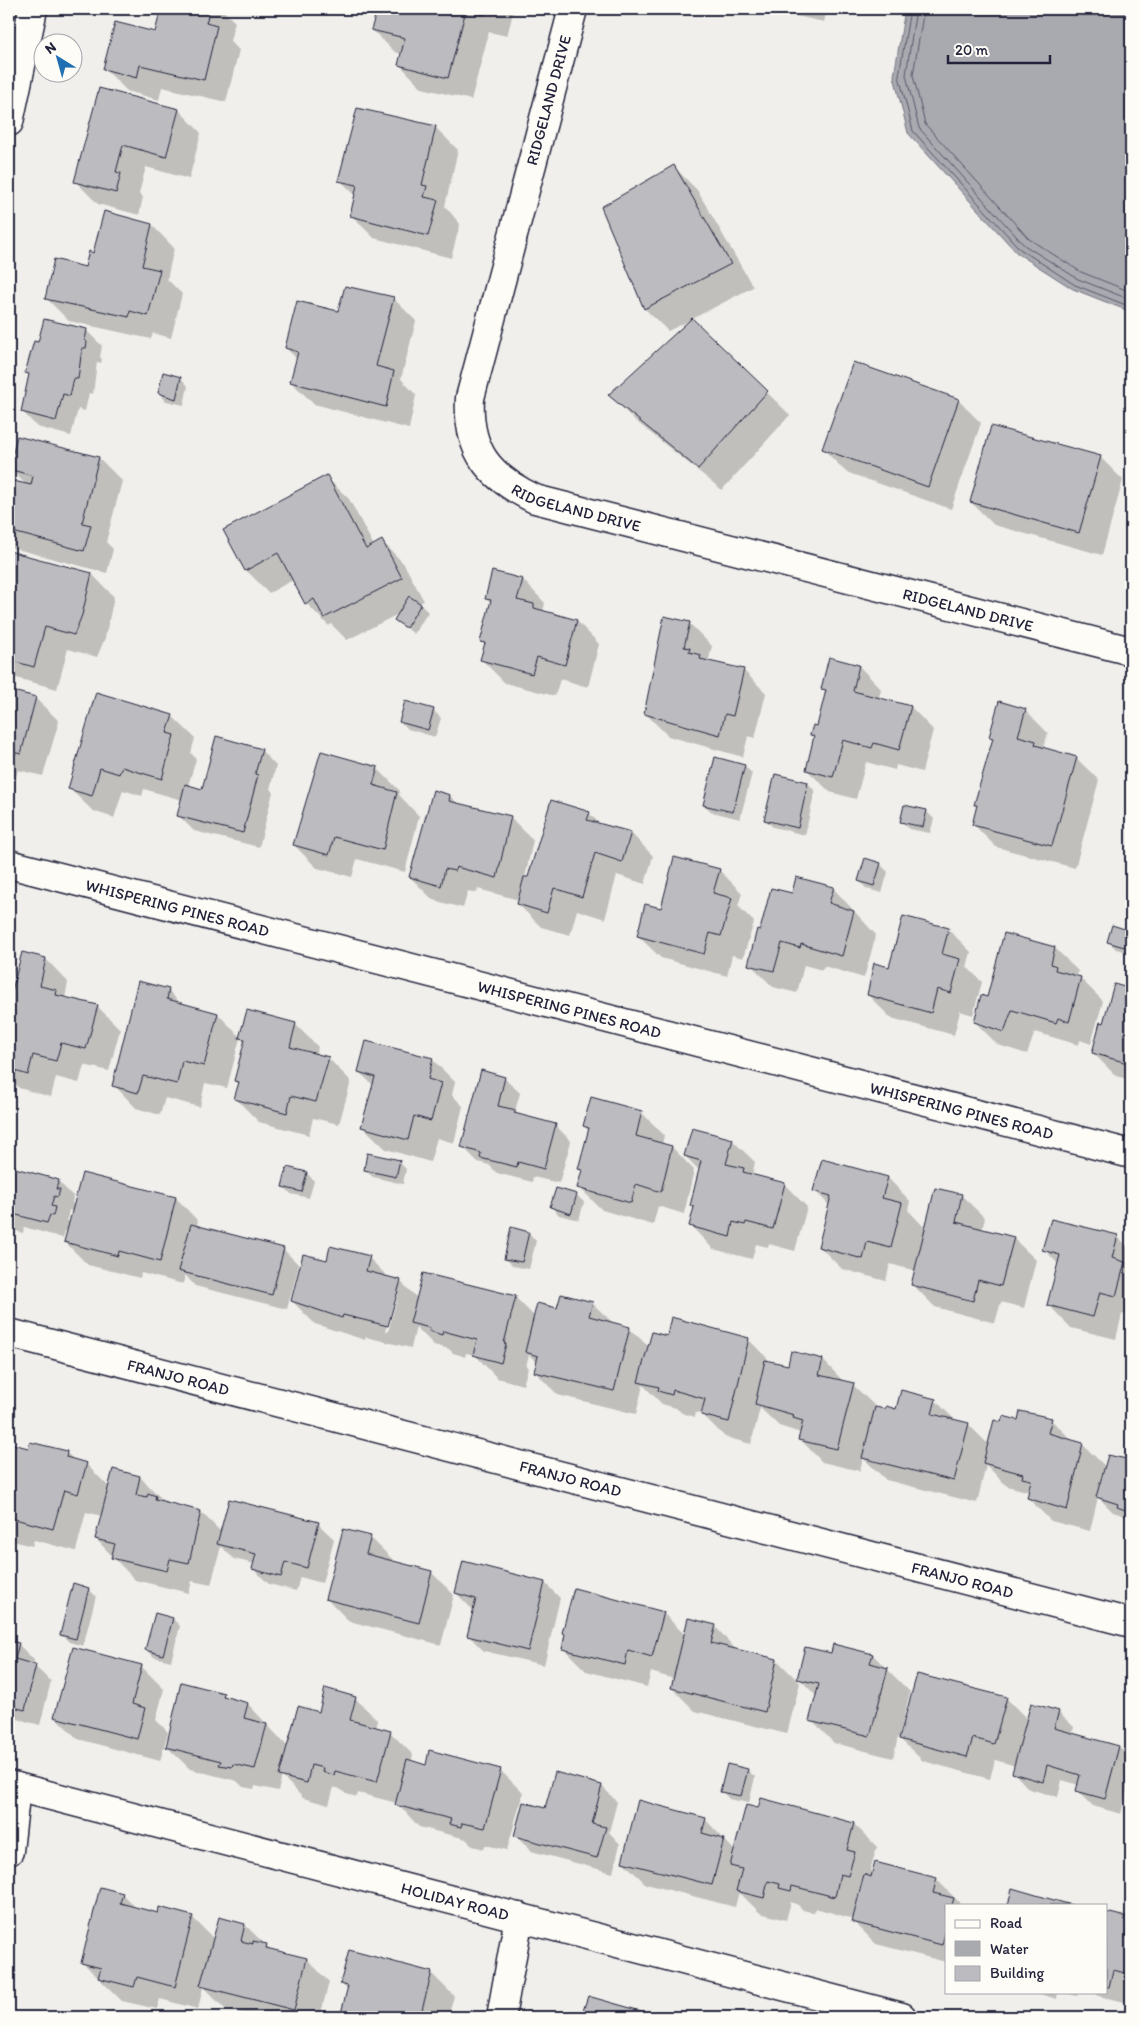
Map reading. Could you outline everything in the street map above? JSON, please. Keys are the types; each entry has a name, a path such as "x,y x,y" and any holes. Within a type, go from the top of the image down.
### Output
{"street":[{"path":"9,122 33,9"},
{"name":"RIDGELAND DRIVE","path":"572,9 470,398 470,429 491,470 503,481 536,499 1131,651"},
{"name":"WHISPERING PINES ROAD","path":"9,864 1131,1154"},
{"name":"FRANJO ROAD","path":"9,1333 1131,1623"},
{"path":"9,1851 12,1786"},
{"name":"HOLIDAY ROAD","path":"12,1786 902,2017"},
{"path":"501,2017 519,1917"}],"water":[{"path":"905,9 1131,9 1131,312 1073,289 1017,253 908,133 894,76"}],"building":[{"path":"161,9 210,9 206,23 217,26 204,80 140,65 137,78 103,69 115,22 155,32"},
{"path":"377,9 486,9 484,15 466,10 448,78 398,65 405,38 371,30"},
{"path":"99,88 179,109 166,157 123,145 116,172 121,173 116,193 74,182"},
{"path":"357,108 436,126 422,185 427,186 424,197 438,200 428,236 350,216 357,185 338,181"},
{"path":"674,165 731,264 644,309 601,207"},
{"path":"104,211 152,224 142,266 160,270 148,316 130,311 129,317 45,299 54,259 85,267 89,251 93,253"},
{"path":"345,286 394,297 376,366 394,371 386,407 290,382 298,352 285,348 297,301 338,311"},
{"path":"692,318 768,391 698,469 608,395"},
{"path":"44,319 87,329 86,348 82,348 78,379 74,378 70,396 63,394 56,421 21,412 29,374 25,373 34,341 38,342"},
{"path":"853,362 959,399 928,487 822,449"},
{"path":"163,372 181,377 176,399 158,393"},
{"path":"991,426 1101,456 1079,533 970,502"},
{"path":"17,436 99,457 82,523 91,525 84,551 9,531 9,480 31,485 33,476 9,469"},
{"path":"327,475 366,549 382,540 402,578 324,618 314,599 305,604 278,553 245,571 223,530"},
{"path":"9,551 92,573 82,615 74,635 45,627 34,667 9,660"},
{"path":"492,571 523,579 517,600 534,604 534,608 577,620 565,665 537,657 532,674 480,660 485,643 480,642 491,600 485,599"},
{"path":"409,596 421,604 406,628 394,620"},
{"path":"664,616 690,622 684,647 690,648 689,652 701,655 700,659 744,669 733,716 725,714 720,735 644,714"},
{"path":"829,657 859,665 853,691 911,706 899,750 874,743 872,748 843,740 833,777 806,770 814,736 810,735 813,725 817,726 826,690 821,689"},
{"path":"9,690 36,697 21,754 9,751"},
{"path":"96,692 173,715 167,733 174,735 162,779 122,767 119,774 100,768 92,796 68,789"},
{"path":"405,701 434,709 428,730 399,722"},
{"path":"999,701 1026,709 1018,736 1036,741 1035,745 1077,757 1052,846 972,825 977,805 974,805 993,738 989,737"},
{"path":"216,736 262,749 255,774 258,775 243,833 177,816 185,784 202,789"},
{"path":"321,751 378,767 373,785 397,792 383,850 334,837 329,855 293,845"},
{"path":"715,757 745,765 733,812 703,805"},
{"path":"775,774 808,782 798,828 764,820"},
{"path":"433,790 450,795 449,801 511,816 497,878 456,867 455,871 445,869 441,886 409,877"},
{"path":"551,800 590,812 587,820 631,832 622,862 595,853 582,897 554,888 547,913 517,904 524,877 528,877"},
{"path":"904,805 927,810 923,827 900,822"},
{"path":"674,857 720,869 713,893 732,898 721,936 710,933 704,954 637,936 645,904 661,908"},
{"path":"865,858 881,863 874,886 858,881"},
{"path":"796,877 834,887 829,903 854,911 842,956 801,944 800,948 782,943 774,971 748,965 757,929 760,930 771,888 792,893"},
{"path":"903,916 949,928 942,954 960,959 951,993 937,989 931,1013 867,995 874,963 889,967"},
{"path":"1112,925 1131,931 1131,949 1107,942"},
{"path":"1004,933 1055,947 1051,964 1056,966 1055,970 1081,977 1069,1022 1058,1018 1056,1023 1012,1010 1004,1032 974,1022 981,995 987,997"},
{"path":"22,952 46,958 40,986 57,990 56,995 98,1005 86,1049 61,1043 56,1061 33,1055 28,1075 9,1069 9,1002"},
{"path":"1131,978 1131,1064 1092,1053 1100,1022 1103,1023 1114,984 1128,988"},
{"path":"138,981 169,989 167,999 218,1013 204,1066 182,1061 177,1084 143,1076 138,1093 112,1086"},
{"path":"247,1010 296,1023 290,1047 329,1057 316,1102 291,1096 287,1113 234,1099 239,1082 234,1081 245,1039 239,1038"},
{"path":"366,1041 433,1058 428,1079 441,1083 431,1121 414,1116 408,1140 361,1127 375,1077 358,1072"},
{"path":"481,1070 505,1077 498,1106 516,1110 514,1113 556,1124 544,1169 518,1162 517,1167 480,1158 481,1153 461,1147"},
{"path":"591,1097 642,1111 636,1136 672,1146 661,1192 636,1184 631,1203 577,1188 582,1170 578,1169 589,1128 583,1126"},
{"path":"692,1128 733,1139 726,1164 744,1168 743,1172 785,1183 773,1229 746,1222 745,1225 733,1222 730,1237 689,1226 694,1207 690,1206 701,1161 684,1156"},
{"path":"367,1153 400,1160 396,1177 364,1170"},
{"path":"822,1159 888,1177 882,1198 902,1203 891,1248 867,1242 863,1259 818,1247 831,1196 813,1191"},
{"path":"9,1164 15,1165 15,1168 59,1180 56,1189 60,1189 58,1197 54,1196 51,1206 55,1207 53,1216 50,1215 47,1223 9,1213"},
{"path":"287,1167 307,1172 302,1192 282,1187"},
{"path":"82,1173 176,1197 160,1262 119,1251 118,1256 64,1242"},
{"path":"556,1188 577,1194 571,1214 550,1207"},
{"path":"935,1188 962,1194 956,1222 1014,1237 1001,1286 978,1280 973,1301 911,1285"},
{"path":"1051,1219 1118,1235 1112,1258 1125,1262 1116,1296 1100,1292 1093,1317 1047,1305 1060,1255 1042,1250"},
{"path":"191,1224 284,1248 272,1295 178,1271"},
{"path":"511,1227 529,1232 522,1262 504,1259"},
{"path":"330,1246 370,1256 366,1271 401,1280 388,1326 343,1315 342,1318 291,1301 303,1254 327,1260"},
{"path":"423,1273 516,1296 501,1363 473,1355 477,1340 443,1331 442,1335 429,1331 430,1328 410,1323"},
{"path":"561,1294 593,1302 589,1316 630,1327 614,1391 534,1372 538,1356 525,1352 537,1303 557,1308"},
{"path":"671,1317 749,1338 729,1422 701,1415 705,1399 673,1390 672,1395 658,1391 659,1387 638,1382 652,1332 667,1336"},
{"path":"791,1351 823,1359 819,1375 854,1383 837,1449 798,1440 803,1421 793,1418 794,1415 755,1404 765,1360 788,1365"},
{"path":"901,1390 936,1399 932,1414 969,1423 954,1481 862,1458 875,1407 885,1409 886,1406 896,1409"},
{"path":"1020,1411 1052,1418 1048,1433 1083,1443 1067,1510 1027,1498 1031,1480 1022,1478 1023,1474 983,1463 994,1420 1001,1422 1003,1416 1018,1420"},
{"path":"30,1442 67,1451 66,1457 87,1463 78,1494 64,1490 53,1529 11,1518 9,1524 9,1443 28,1448"},
{"path":"1108,1455 1131,1460 1131,1512 1117,1507 1118,1504 1096,1497"},
{"path":"113,1469 140,1476 136,1495 147,1497 148,1493 156,1496 155,1499 201,1511 189,1563 170,1559 167,1571 111,1558 115,1544 95,1539"},
{"path":"229,1499 319,1522 307,1568 285,1562 281,1577 252,1569 256,1554 217,1544"},
{"path":"343,1529 371,1536 366,1554 432,1571 419,1623 325,1599"},
{"path":"463,1561 545,1582 528,1651 467,1636 476,1599 455,1593"},
{"path":"73,1583 89,1588 76,1639 60,1635"},
{"path":"574,1588 664,1612 652,1657 628,1650 625,1665 562,1649 565,1634 562,1633"},
{"path":"155,1613 173,1618 163,1655 145,1650"},
{"path":"688,1618 716,1625 711,1643 777,1659 765,1712 671,1688"},
{"path":"9,1641 19,1643 15,1659 36,1665 25,1710 9,1706"},
{"path":"833,1644 873,1654 870,1663 888,1668 870,1736 809,1721 819,1684 797,1679 805,1647 831,1653"},
{"path":"73,1647 142,1665 132,1704 145,1708 137,1739 54,1717"},
{"path":"917,1674 1007,1697 994,1744 973,1738 967,1757 899,1739"},
{"path":"181,1682 224,1693 223,1696 248,1703 244,1718 267,1724 255,1769 233,1764 232,1767 219,1765 221,1761 166,1747"},
{"path":"325,1688 356,1697 350,1720 391,1731 377,1782 335,1771 334,1775 322,1772 323,1768 311,1765 307,1783 279,1776 298,1706 319,1712"},
{"path":"1031,1703 1059,1711 1054,1728 1119,1746 1105,1799 1076,1791 1080,1775 1047,1765 1043,1782 1012,1773"},
{"path":"429,1750 501,1769 485,1828 462,1823 461,1827 449,1824 451,1819 395,1805 407,1759 426,1765"},
{"path":"727,1764 748,1769 741,1796 720,1792"},
{"path":"555,1772 602,1785 592,1824 606,1827 597,1858 514,1836 523,1802 545,1808"},
{"path":"761,1798 854,1823 847,1850 855,1852 848,1876 840,1874 835,1897 792,1886 791,1891 779,1888 780,1884 768,1881 764,1898 736,1891 742,1869 730,1866 746,1805 758,1808"},
{"path":"638,1800 706,1818 702,1833 724,1839 712,1885 622,1862"},
{"path":"875,1862 937,1878 933,1893 954,1898 952,1904 945,1904 945,1933 942,1945 852,1922 864,1874 871,1877"},
{"path":"100,1887 123,1893 120,1903 158,1913 159,1907 193,1916 175,1987 137,1977 134,1987 98,1978 101,1968 81,1963"},
{"path":"1012,1888 1068,1904 1008,1904"},
{"path":"1108,1912 1130,1918 1126,1935 1131,1937 1131,1979 1124,1977 1125,1973 1113,1970 1109,1987"},
{"path":"219,1917 245,1924 241,1941 253,1944 253,1941 267,1944 266,1948 307,1958 294,2010 200,1986"},
{"path":"349,1950 432,1972 420,2017 340,2017 348,1986 340,1984"},
{"path":"588,1996 662,2017 581,2017"}]}
